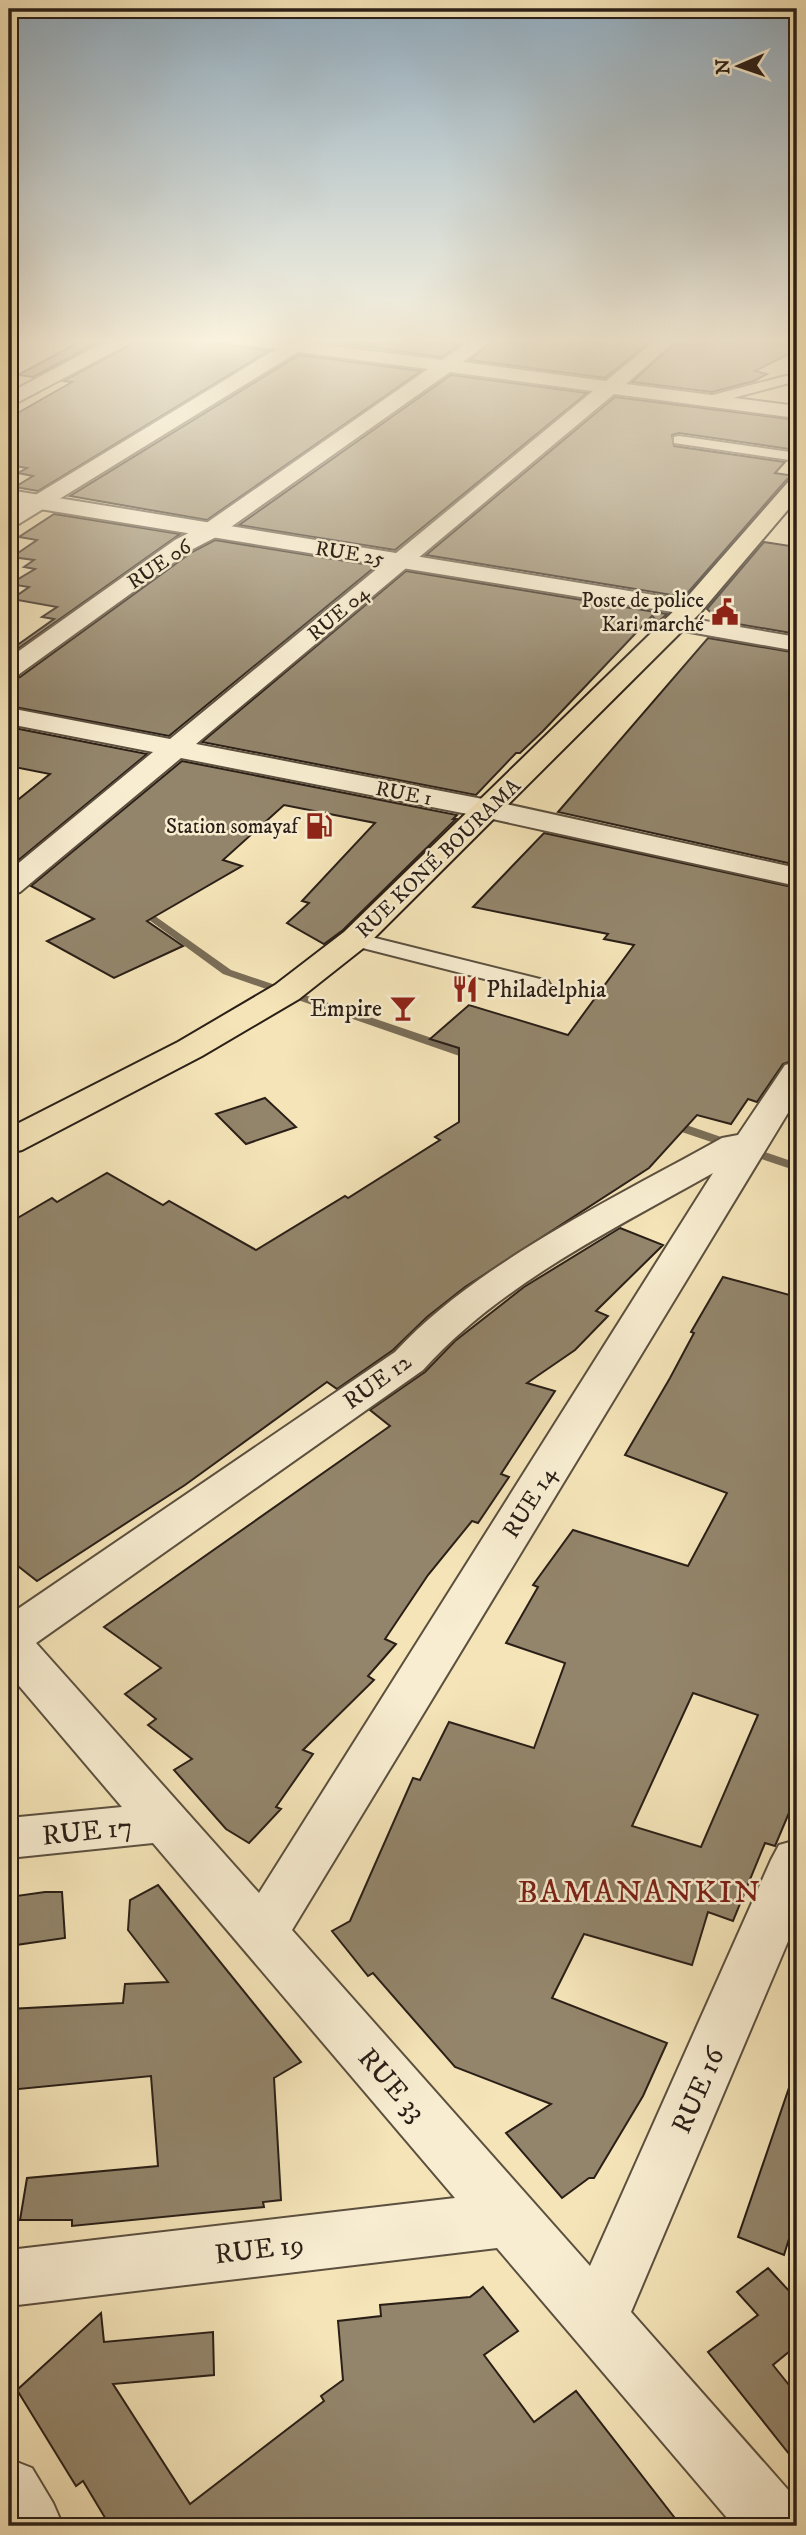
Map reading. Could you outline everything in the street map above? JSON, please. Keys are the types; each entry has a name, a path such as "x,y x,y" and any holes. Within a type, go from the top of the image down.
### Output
{"highway":[{"name":"RUE KONÉ BOURAMA","path":"9,1142 190,1049 286,992 355,939 684,616 797,486"}],"street":[{"path":"9,520 111,458"},
{"name":"RUE 06","path":"9,670 183,545 210,531 314,458"},
{"name":"RUE 04","path":"9,886 524,458"},
{"name":"RUE 25","path":"9,497 400,561 684,616 797,644"},
{"name":"RUE 1","path":"9,716 488,809 797,877"},
{"name":"RUE 14","path":"262,1933 797,1072"},
{"name":"RUE 12","path":"9,1640 409,1361 436,1329 546,1252 735,1146 752,1142"},
{"name":"RUE 33","path":"9,1640 777,2526"},
{"name":"RUE 17","path":"9,1838 165,1822"},
{"name":"RUE 16","path":"597,2319 797,1860"},
{"name":"RUE 19","path":"9,2278 509,2219"},
{"path":"9,2491 30,2526"}],"lane":[{"path":"355,939 540,986"}],"building":[{"path":"9,458 92,458 38,491 15,487 33,476 18,473 27,468 9,465"},
{"path":"131,458 296,458 207,520 70,496"},
{"path":"333,458 507,458 395,550 239,525"},
{"path":"542,458 759,458 785,462 775,473 794,476 787,479 684,597 426,555"},
{"path":"54,514 180,534 9,655 9,651 54,619 42,617 57,607 12,599 29,587 10,584 35,569 24,567 34,560 12,557 37,540 19,537"},
{"path":"215,540 376,566 169,736 9,706 9,680 20,677 192,552"},
{"path":"764,542 797,547 797,634 720,621 707,609"},
{"path":"406,571 667,614 658,622 652,616 543,731 520,753 516,753 476,795 202,742"},
{"path":"708,638 797,653 797,865 558,812"},
{"path":"9,727 147,754 9,868 9,807 50,774 9,766"},
{"path":"182,761 457,815 453,819 456,819 343,930 324,944 287,923 309,903 302,901 375,823 284,805 223,860 242,866 147,921 183,946 114,978 47,941 94,919 31,886"},
{"path":"544,833 797,888 797,945 791,955 797,958 797,1055 794,1060 783,1064 757,1102 748,1099 731,1124 697,1115 649,1168 465,1287 427,1317 393,1350 337,1389 327,1382 185,1485 37,1581 9,1559 9,1223 52,1198 57,1202 107,1173 163,1205 169,1201 256,1250 345,1196 348,1198 440,1140 435,1137 459,1122 459,1048 430,1039 469,1005 568,1035 634,945 604,939 608,934 473,907"},
{"path":"265,1098 296,1127 246,1144 216,1114"},
{"path":"620,1228 663,1245 596,1311 608,1316 575,1350 527,1383 555,1391 501,1474 509,1477 478,1523 472,1521 428,1575 385,1639 396,1644 368,1676 374,1680 303,1750 313,1754 276,1807 281,1809 249,1843 226,1829 174,1770 192,1759 148,1725 156,1719 125,1694 161,1668 104,1627 390,1426 370,1410 425,1372 455,1341 524,1287"},
{"path":"723,1277 797,1297 797,1794 775,1846 765,1843 733,1921 708,1912 692,1965 584,1934 552,1998 667,2043 643,2096 594,2178 589,2178 562,2198 506,2133 551,2104 455,2067 373,1973 368,1976 332,1931 350,1921 413,1778 420,1780 449,1722 534,1748 565,1663 506,1643 538,1587 533,1585 573,1530 688,1566 727,1493 625,1455 670,1378 694,1333 691,1332","holes":["693,1693 758,1715 701,1847 632,1826"]},
{"path":"158,1885 301,2062 274,2078 281,2200 263,2202 264,2207 72,2226 72,2220 20,2220 27,2178 158,2166 151,2076 9,2090 9,2009 123,2003 125,1984 168,1982 128,1930 130,1900"},
{"path":"62,1892 65,1938 9,1946 9,1897"},
{"path":"791,2082 797,2083 797,2213 784,2255 738,2237"},
{"path":"768,2268 790,2292 797,2287 797,2359 790,2351 773,2365 797,2395 797,2464 708,2352 758,2315 737,2292"},
{"path":"483,2287 518,2331 484,2355 534,2422 576,2391 681,2526 110,2526 83,2481 76,2486 17,2390 101,2313 104,2342 213,2332 214,2375 113,2384 190,2504 324,2401 321,2396 343,2380 338,2321 381,2316 380,2305 470,2297"}],"waterway":[{"path":"9,801 19,822"},
{"path":"138,907 227,972 475,1057"},
{"path":"669,1123 797,1167"}],"place":[{"name":"Poste de police Kari marché","path":"725,612"},
{"name":"Station somayaf","path":"319,826"},
{"name":"Philadelphia","path":"465,989"},
{"name":"Empire","path":"403,1008"}],"district":[{"name":"BAMANANKIN","path":"640,1891"}]}
